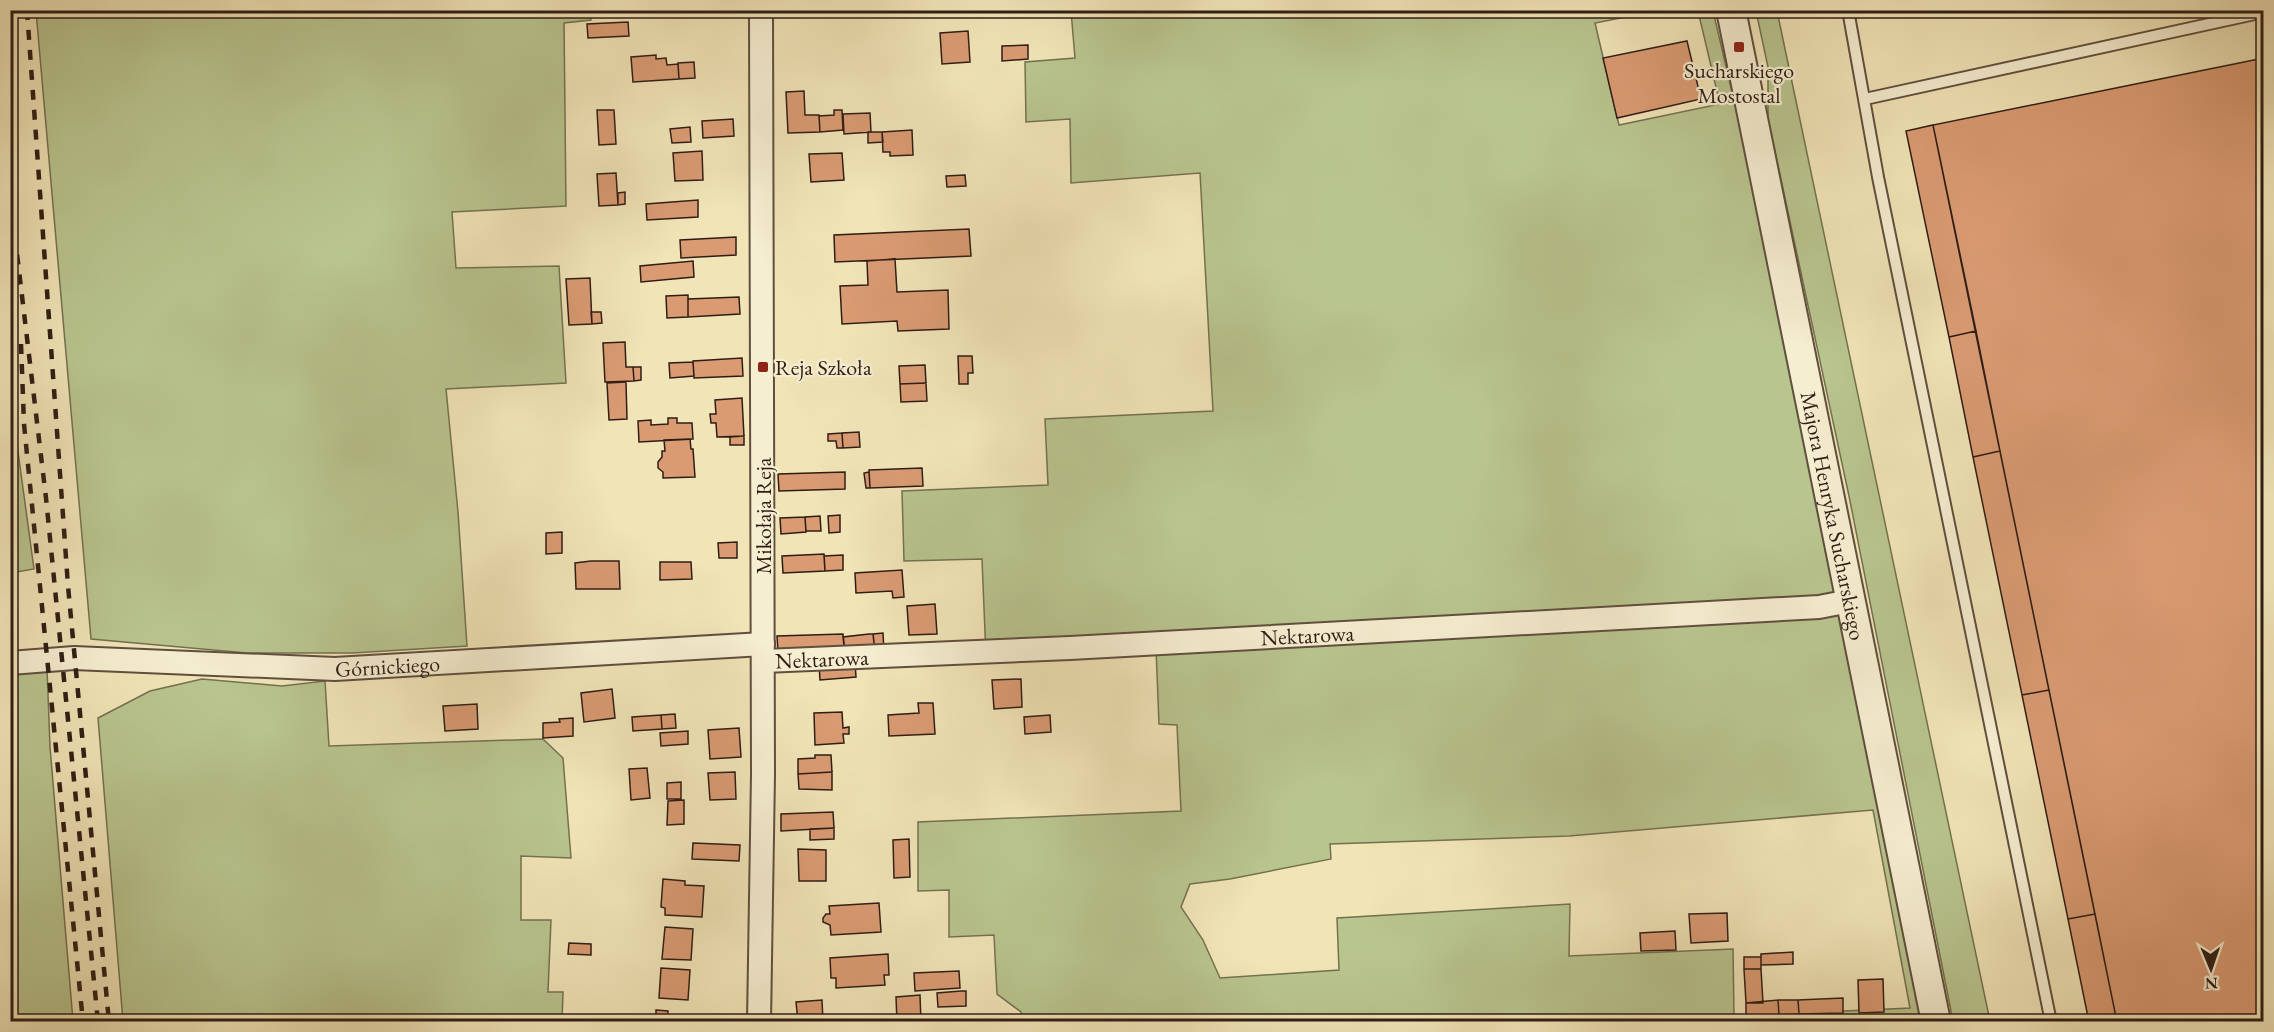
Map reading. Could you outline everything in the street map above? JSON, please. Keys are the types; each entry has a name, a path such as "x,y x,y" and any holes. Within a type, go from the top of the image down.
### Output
{"street":[{"name":"Mikołaja Reja","path":"759,1022 763,652 761,10"},
{"name":"Majora Henryka Sucharskiego","path":"1731,10 1936,1022"},
{"name":"Nektarowa","path":"763,652 1082,647 1819,607 1850,601"},
{"name":"Górnickiego","path":"10,663 74,658 334,669 763,652"}],"lane":[{"path":"1848,10 1878,177 2051,1022"},
{"path":"1865,99 2264,12"}],"green space":[{"path":"36,11 590,11 591,20 564,23 566,206 452,212 456,268 559,266 566,383 446,389 458,512 467,646 352,653 247,653 91,639"},
{"path":"1071,11 1656,11 1595,23 1619,125 1720,104 1698,11 1713,11 1734,100 1928,1021 1022,1021 1021,1012 997,994 994,935 949,937 949,890 918,891 918,822 1181,811 1177,725 1159,724 1156,648 986,657 982,559 904,561 902,491 1048,485 1045,419 1213,411 1200,173 1071,183 1070,119 1026,122 1025,62 1075,58","holes":["1873,810 1910,1008 1734,1016 1733,949 1569,956 1570,904 1337,918 1339,970 1220,978 1203,940 1181,907 1190,884 1230,879 1331,859 1330,844 1569,836"]},
{"path":"1756,11 1777,11 1990,1021 1953,1021 1849,496 1768,119 1768,67"},
{"path":"10,393 34,569 11,573 10,573"},
{"path":"47,668 50,747 73,1021 11,1022 11,671"},
{"path":"202,679 282,686 325,681 329,746 543,739 563,758 571,858 521,856 521,920 551,920 548,992 563,992 562,1021 123,1021 98,718 150,691"}],"building":[{"path":"600,10 628,10 628,16 600,17"},
{"path":"628,22 629,36 588,38 587,24"},
{"path":"968,31 970,62 942,64 940,33"},
{"path":"1687,41 1701,99 1617,118 1603,58"},
{"path":"1028,45 1028,59 1002,61 1002,46"},
{"path":"656,55 656,59 666,58 667,65 678,64 679,79 633,82 631,57"},
{"path":"2264,58 2264,1022 2117,1022 1933,125"},
{"path":"694,62 695,78 679,79 678,63"},
{"path":"804,91 805,115 819,115 820,132 788,133 786,92"},
{"path":"597,110 614,110 616,144 599,145"},
{"path":"834,110 842,110 843,130 820,132 819,116 834,115"},
{"path":"870,113 871,132 844,134 843,114"},
{"path":"733,119 734,136 703,138 702,121"},
{"path":"1933,125 1976,331 1949,337 1906,131"},
{"path":"690,127 691,142 672,143 670,129"},
{"path":"912,130 913,155 890,156 890,152 883,152 882,132"},
{"path":"868,132 882,132 883,142 868,143"},
{"path":"702,151 703,180 675,181 673,153"},
{"path":"842,153 844,180 811,182 809,154"},
{"path":"616,173 618,205 599,206 597,174"},
{"path":"965,175 966,186 947,187 946,176"},
{"path":"625,192 625,204 618,205 618,193"},
{"path":"698,200 698,217 647,220 646,204"},
{"path":"969,229 971,256 835,262 834,235"},
{"path":"736,237 736,255 681,258 680,240"},
{"path":"895,259 897,292 948,290 949,329 898,331 897,321 842,324 840,286 868,285 867,261"},
{"path":"693,261 694,277 641,282 640,266"},
{"path":"590,278 592,324 569,325 566,279"},
{"path":"688,295 688,317 667,318 666,296"},
{"path":"739,297 740,314 688,317 688,299"},
{"path":"591,312 601,312 602,323 592,324"},
{"path":"1976,331 2000,451 1973,457 1949,337"},
{"path":"625,342 626,367 633,367 634,381 605,382 603,343"},
{"path":"958,356 972,356 973,373 968,373 968,384 959,384"},
{"path":"742,358 743,376 694,378 693,361"},
{"path":"693,362 694,376 670,378 669,363"},
{"path":"925,365 926,383 900,384 899,366"},
{"path":"633,367 641,367 641,380 634,381"},
{"path":"626,382 627,419 609,420 607,383"},
{"path":"926,383 927,401 901,402 900,384"},
{"path":"742,398 744,436 717,437 716,423 711,423 710,414 716,414 715,400"},
{"path":"668,418 677,418 677,423 692,423 693,439 639,442 638,421 651,420 651,425 668,424"},
{"path":"859,432 860,447 843,448 842,433"},
{"path":"842,433 843,448 837,448 836,441 828,441 828,434"},
{"path":"744,436 744,445 730,445 730,437"},
{"path":"690,439 695,477 663,478 658,462 662,457 662,451 665,451 664,440"},
{"path":"2000,451 2049,690 2022,695 1973,457"},
{"path":"922,468 923,486 870,488 869,470"},
{"path":"845,472 845,489 779,491 778,474"},
{"path":"869,472 870,488 866,488 864,473"},
{"path":"840,515 840,532 829,533 828,516"},
{"path":"820,516 821,531 806,531 805,517"},
{"path":"805,517 806,532 781,534 780,518"},
{"path":"562,532 562,553 546,554 546,533"},
{"path":"737,542 737,558 719,558 718,543"},
{"path":"824,554 825,571 783,573 782,556"},
{"path":"843,555 843,570 825,571 824,556"},
{"path":"619,561 620,589 576,589 575,563"},
{"path":"660,562 691,562 692,579 660,580"},
{"path":"902,570 904,597 893,598 892,591 856,593 855,573"},
{"path":"935,604 937,634 909,635 907,606"},
{"path":"883,633 884,651 875,651 873,634"},
{"path":"843,634 845,652 778,653 777,636"},
{"path":"873,634 875,651 845,653 843,637"},
{"path":"855,662 856,677 820,680 819,664"},
{"path":"1021,679 1022,707 994,709 992,680"},
{"path":"612,689 615,718 584,722 581,693"},
{"path":"2049,690 2095,914 2068,919 2022,695"},
{"path":"918,703 933,703 935,734 889,736 888,715 919,713"},
{"path":"477,704 478,729 445,731 443,706"},
{"path":"842,712 843,728 849,727 849,734 843,734 844,743 815,745 814,713"},
{"path":"675,714 676,728 662,729 661,715"},
{"path":"661,715 662,729 633,731 632,717"},
{"path":"1050,715 1051,732 1025,734 1024,717"},
{"path":"573,718 573,736 543,738 543,723 560,722 559,719"},
{"path":"739,728 741,757 710,759 708,730"},
{"path":"688,731 688,744 661,746 660,733"},
{"path":"815,755 831,755 832,772 798,774 798,759 815,758"},
{"path":"647,768 650,798 631,800 629,769"},
{"path":"735,772 736,799 710,800 708,773"},
{"path":"832,772 832,790 799,789 798,774"},
{"path":"681,782 681,799 667,799 667,783"},
{"path":"684,800 684,824 667,825 668,801"},
{"path":"833,812 834,828 781,831 781,814"},
{"path":"834,828 834,839 810,840 810,829"},
{"path":"909,839 910,877 894,878 893,840"},
{"path":"693,843 740,845 739,861 692,859"},
{"path":"798,849 826,850 826,881 799,881"},
{"path":"663,879 685,881 685,885 704,886 702,917 665,915 665,908 661,907"},
{"path":"879,903 881,932 831,935 830,925 823,922 826,914 830,914 829,906"},
{"path":"1727,913 1728,941 1691,943 1689,914"},
{"path":"2095,914 2117,1022 2089,1022 2068,919"},
{"path":"665,927 693,929 691,960 662,959"},
{"path":"1675,931 1676,950 1641,951 1640,933"},
{"path":"569,943 591,944 591,955 568,954"},
{"path":"1793,952 1793,964 1761,965 1761,954"},
{"path":"888,954 889,975 884,975 885,985 836,988 836,978 831,978 830,958"},
{"path":"1744,957 1761,957 1761,969 1744,969"},
{"path":"661,968 690,970 688,1000 659,998"},
{"path":"1744,969 1761,969 1763,1003 1746,1003"},
{"path":"959,971 960,988 915,991 914,973"},
{"path":"1883,979 1884,1012 1859,1013 1858,980"},
{"path":"966,991 966,1006 938,1007 937,993"},
{"path":"920,995 921,1022 897,1022 896,997"},
{"path":"1843,998 1843,1013 1799,1014 1798,1000"},
{"path":"822,1000 823,1022 798,1022 796,1002"},
{"path":"1778,1000 1798,1000 1799,1014 1779,1015"},
{"path":"1778,1000 1779,1015 1746,1016 1746,1003"},
{"path":"656,1010 668,1011 667,1022 656,1022"},
{"path":"668,1016 687,1017 687,1019 700,1017 700,1022 667,1022"}],"railway":[{"path":"27,10 68,586 109,1022"},
{"path":"10,195 46,498 98,1022"},
{"path":"10,326 15,358"},
{"path":"21,344 24,424 83,1022"}],"place":[{"name":"Sucharskiego Mostostal","path":"1739,47"},
{"name":"Reja Szkoła","path":"763,367"}]}
